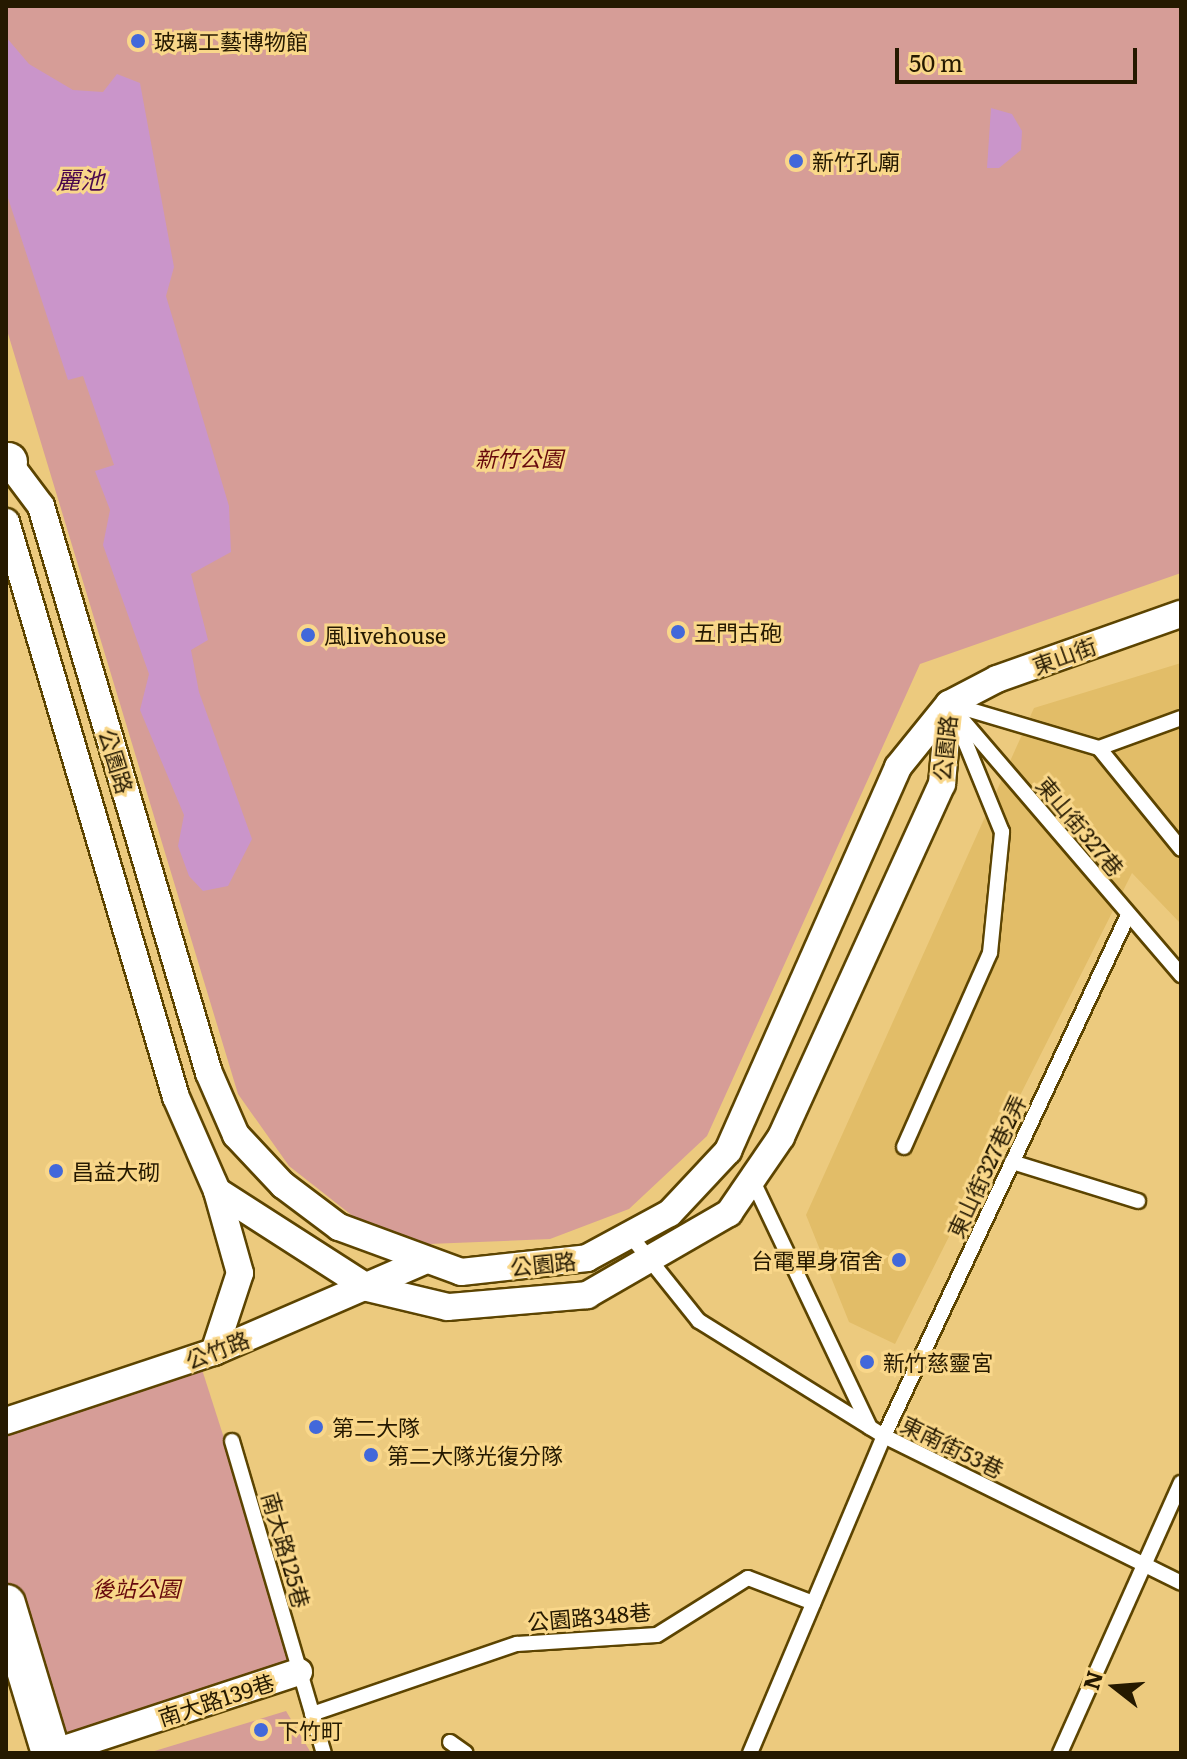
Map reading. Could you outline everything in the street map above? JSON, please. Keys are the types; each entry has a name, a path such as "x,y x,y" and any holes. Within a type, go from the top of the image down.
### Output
{"main road":[{"path":"6,1604 52,1753"}],"street":[{"name":"公園路","path":"6,467 41,506 209,1073 236,1135 283,1185 339,1227 422,1262 461,1272 587,1258 670,1213 728,1151 898,767 949,704"},
{"name":"公園路","path":"6,522 176,1097 217,1191 368,1288 448,1307 521,1306 587,1295 729,1213 781,1137 942,784 949,704"},
{"name":"東山街","path":"949,704 997,679 1181,614"},
{"path":"214,1352 240,1273 217,1191"},
{"name":"公竹路","path":"6,1421 214,1352 368,1288 422,1262"},
{"name":"南大路139巷","path":"52,1753 299,1672"}],"lane":[{"path":"949,704 1099,748 1181,849"},
{"path":"904,1147 990,953 995,908 1002,832 949,704"},
{"name":"東山街327巷","path":"949,704 1181,975"},
{"path":"1099,748 1181,718"},
{"name":"東山街327巷2弄","path":"884,1436 1128,915"},
{"path":"1012,1162 1138,1201"},
{"path":"752,1179 870,1427"},
{"path":"630,1235 648,1262 699,1321 884,1436"},
{"name":"東南街53巷","path":"750,1753 884,1436 1181,1583"},
{"name":"南大路125巷","path":"232,1441 299,1672"},
{"path":"1060,1753 1181,1483"},
{"name":"公園路348巷","path":"312,1714 517,1644 657,1635 748,1578 813,1603"},
{"name":"南大路139巷","path":"299,1672 324,1753"},
{"path":"450,1742 466,1753"}],"shaded area":[{"path":"1181,663 1181,924 1132,873 895,1344 849,1322 806,1215 1034,708"}],"green space":[{"name":"新竹公園","path":"6,6 1181,6 1181,573 920,664 707,1136 629,1209 550,1239 429,1244 354,1217 289,1166 238,1094 6,327"},
{"name":"後站公園","path":"198,1357 299,1672 52,1753 6,1604 6,1421"},
{"name":"下竹町","path":"286,1711 311,1753 148,1753"}],"water":[{"name":"麗池","path":"6,37 29,64 73,90 103,92 117,74 140,83 174,267 166,296 229,506 231,552 191,574 208,640 191,650 199,692 252,839 228,886 203,891 189,876 178,846 184,815 140,710 149,674 103,545 110,510 95,471 114,465 83,376 68,380 6,192"},
{"path":"991,108 1012,114 1022,131 1021,150 999,168 987,168"}],"place":[{"name":"玻璃工藝博物館","path":"138,41"},
{"name":"新竹孔廟","path":"796,161"},
{"name":"五門古砲","path":"678,632"},
{"name":"風livehouse","path":"308,635"},
{"name":"昌益大砌","path":"56,1171"},
{"name":"台電單身宿舍","path":"899,1260"},
{"name":"新竹慈靈宮","path":"867,1362"},
{"name":"第二大隊","path":"316,1427"},
{"name":"第二大隊光復分隊","path":"371,1455"},
{"name":"下竹町","path":"261,1730"}]}
